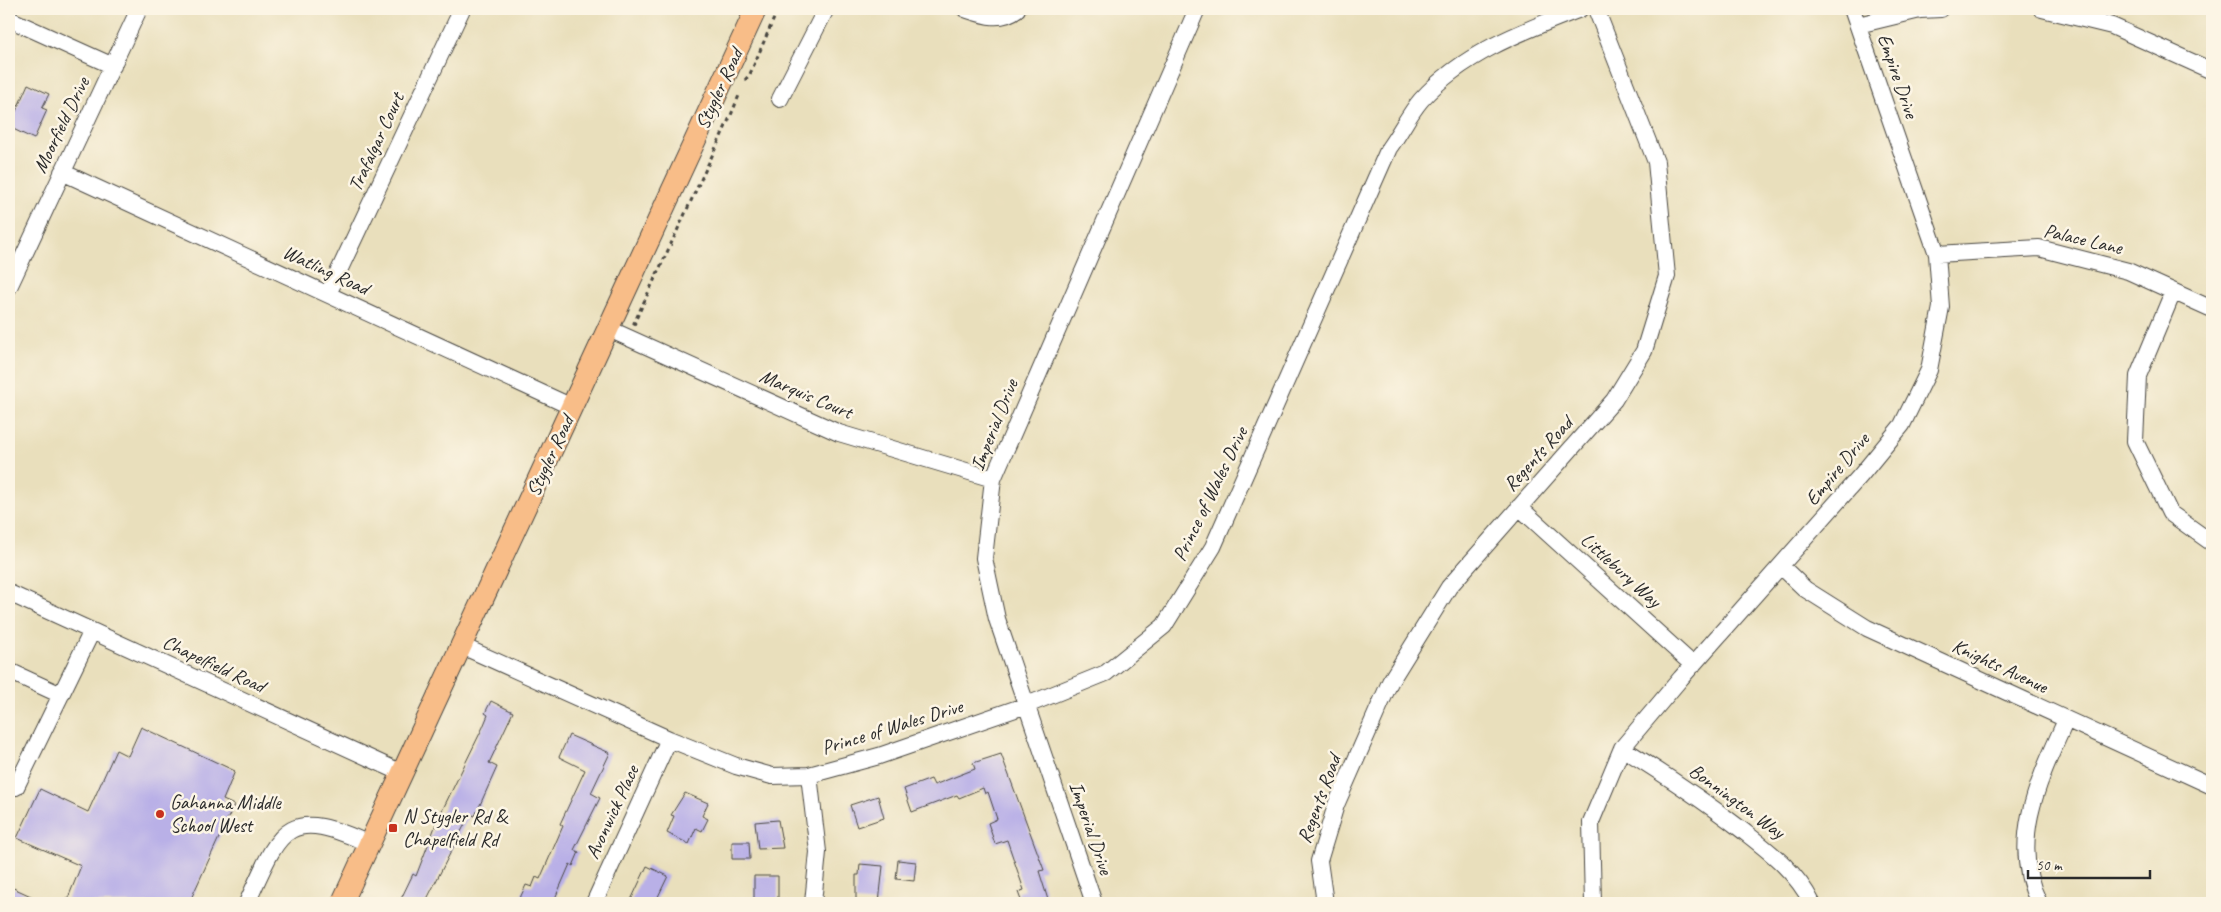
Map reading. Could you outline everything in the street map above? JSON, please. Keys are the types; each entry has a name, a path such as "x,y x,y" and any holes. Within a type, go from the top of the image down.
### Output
{"main road":[{"name":"Stygler Road","path":"342,903 756,9"}],"street":[{"name":"Moorfield Drive","path":"9,288 139,9"},
{"name":"Trafalgar Court","path":"328,294 462,9"},
{"path":"780,99 826,9"},
{"path":"965,9 988,17 1008,16 1017,9"},
{"name":"Imperial Drive","path":"1094,903 997,619 984,558 993,479 1197,9"},
{"name":"Prince of Wales Drive","path":"462,646 669,739 736,766 772,776 809,775 879,756 1027,706 1106,673 1164,626 1213,547 1389,148 1422,100 1468,59 1524,31 1580,9"},
{"name":"Regents Road","path":"1325,903 1319,861 1336,805 1390,682 1449,587 1614,400 1644,351 1667,276 1656,162 1596,9"},
{"name":"Empire Drive","path":"1593,903 1591,822 1622,748 1902,425 1929,370 1940,307 1937,254 1852,9"},
{"path":"1858,25 1920,10 1941,9"},
{"path":"2042,9 2112,26 2212,71"},
{"path":"9,19 113,66"},
{"name":"Watling Road","path":"62,172 572,407"},
{"name":"Palace Lane","path":"1937,254 2039,248 2128,271 2212,309"},
{"path":"2174,292 2138,376 2135,440 2170,513 2212,543"},
{"name":"Marquis Court","path":"609,329 839,433 993,479"},
{"name":"Littlebury Way","path":"1520,507 1693,665"},
{"name":"Knights Avenue","path":"1781,566 1805,589 1867,628 2212,786"},
{"name":"Chapelfield Road","path":"9,593 402,773"},
{"path":"9,783 16,787 92,631"},
{"path":"9,671 61,695"},
{"path":"2039,903 2030,885 2026,835 2037,785 2066,720"},
{"name":"Avonwick Place","path":"594,903 669,739"},
{"name":"Bonnington Way","path":"1622,748 1696,795 1784,862 1805,889 1812,903"},
{"path":"809,775 818,852 813,903"},
{"path":"247,903 270,852 278,840 288,831 301,826 315,826 340,831 369,844"}],"path":[{"path":"641,326 634,323 778,9"}],"building":[{"path":"28,84 49,94 42,108 47,110 34,139 9,127"},
{"path":"491,701 513,712 489,763 497,767 475,816 470,814 425,903 399,903 413,874 416,876 438,819 483,727 488,715 485,713"},
{"name":"Gahanna Middle School West","path":"141,727 235,771 223,800 234,805 189,903 66,903 81,866 17,838 40,789 88,812 116,750 128,756"},
{"path":"569,735 610,753 591,793 600,798 574,850 579,852 573,866 570,864 553,903 523,903 524,900 520,898 526,885 532,887 536,877 540,879 563,826 560,824 585,770 559,757"},
{"path":"1001,754 1044,870 1039,871 1049,903 1022,903 1018,892 1024,890 1007,840 995,844 988,823 997,819 988,792 985,794 983,788 959,798 957,795 912,812 904,789 931,779 934,785 975,769 973,763"},
{"path":"685,793 708,803 702,816 708,819 702,831 696,828 689,844 667,833 674,816 671,815"},
{"path":"878,796 884,818 857,827 850,805"},
{"path":"778,820 783,848 758,849 755,822"},
{"path":"732,842 749,842 750,859 732,859"},
{"path":"898,860 916,862 914,881 896,879"},
{"path":"860,864 883,866 879,903 856,901 856,875 859,875"},
{"path":"647,866 668,876 655,903 638,903 631,900"},
{"path":"754,876 778,876 778,903 754,903"},
{"path":"9,886 46,903 9,903"}],"place":[{"name":"Gahanna Middle School West","path":"160,814"},
{"name":"N Stygler Rd & Chapelfield Rd","path":"393,828"}]}
